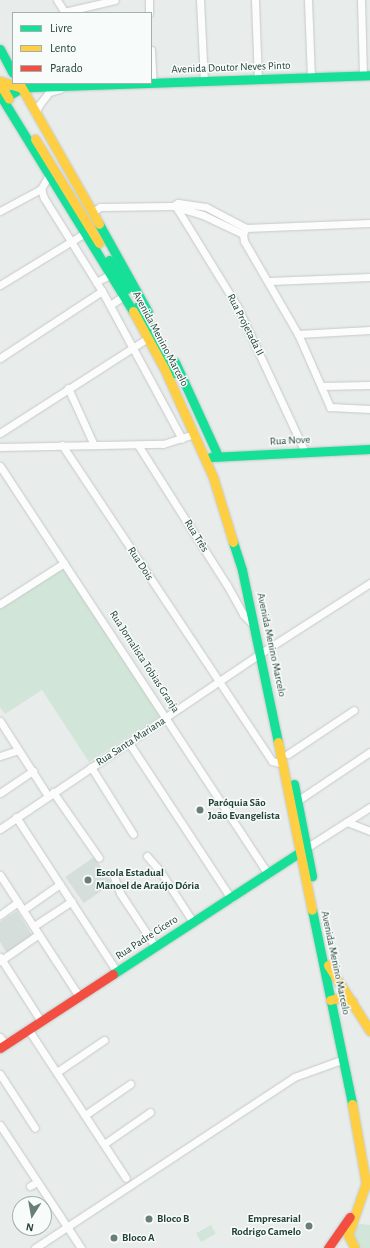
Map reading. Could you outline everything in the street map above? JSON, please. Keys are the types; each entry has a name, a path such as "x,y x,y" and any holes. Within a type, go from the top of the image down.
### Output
{"main road":[{"path":"0,49 12,71"},
{"name":"Avenida Doutor Neves Pinto","path":"153,83 366,75"},
{"path":"0,82 20,86 71,173 193,397 214,457"},
{"name":"Avenida Menino Marcelo","path":"0,82 3,96 49,175 87,229 154,334 214,457 242,546 263,651 283,764 328,965 332,999 370,1158"},
{"name":"Avenida Doutor Neves Pinto","path":"20,86 80,86 104,84"},
{"path":"3,96 20,86"},
{"name":"Avenida Menino Marcelo","path":"3,96 75,205 110,274 148,338 194,434 224,513 242,570 255,628 263,651 288,754 297,800 303,850 366,1176 363,1194 348,1235 355,1248"},
{"path":"71,173 75,205"},
{"path":"87,229 92,213"},
{"path":"191,411 193,397"},
{"name":"Rua Nove","path":"214,457 370,449"},
{"name":"Rua Padre Cícero","path":"2,1043 41,1021 303,850"},
{"path":"328,965 370,1030"},
{"path":"332,999 342,997 352,1001"},
{"path":"328,1248 358,1207 370,1206"}],"street":[{"path":"57,0 63,12"},
{"path":"68,12 115,0"},
{"path":"149,0 149,12"},
{"path":"200,0 204,81"},
{"path":"254,0 258,80"},
{"path":"308,0 311,78"},
{"path":"361,0 366,75"},
{"path":"362,20 370,19"},
{"path":"152,66 153,83"},
{"path":"35,113 49,92 80,86"},
{"path":"0,211 41,189 49,175"},
{"path":"41,189 44,198 110,305 182,439"},
{"path":"92,213 100,207 176,206 195,208 244,231 370,223"},
{"name":"Rua Projetada II","path":"176,206 237,306 305,452"},
{"path":"0,285 87,229"},
{"path":"244,231 244,241 270,281 298,334 327,403 333,409 370,409"},
{"path":"96,282 110,274"},
{"path":"270,281 370,277"},
{"path":"0,358 102,291"},
{"path":"110,305 124,296"},
{"path":"298,334 370,330"},
{"path":"0,433 133,346 148,338"},
{"path":"321,386 370,385"},
{"path":"68,388 94,445"},
{"path":"0,447 163,444 194,434"},
{"name":"Rua Dois","path":"62,445 272,761 283,764"},
{"name":"Rua Três","path":"138,445 227,584 243,614 255,628"},
{"name":"Rua Jornalista Tobias Granja","path":"0,466 3,477 64,563 267,873"},
{"path":"0,604 64,563"},
{"name":"Rua Santa Mariana","path":"0,829 263,651 370,583"},
{"path":"288,754 354,710"},
{"path":"0,722 33,771 99,858"},
{"path":"129,743 174,809 181,825 207,858 231,898"},
{"path":"0,756 18,750"},
{"path":"297,800 370,752"},
{"path":"91,768 133,834"},
{"path":"0,793 33,771"},
{"path":"303,850 370,807"},
{"path":"16,817 117,972"},
{"path":"347,822 370,831"},
{"path":"147,856 160,871 193,922"},
{"path":"0,875 79,996"},
{"path":"114,877 120,892 155,946"},
{"path":"23,910 60,884"},
{"path":"34,926 72,901"},
{"path":"0,915 18,902"},
{"path":"39,934 0,959 41,1021"},
{"path":"28,1029 58,1072 126,1178"},
{"path":"58,1072 104,1040"},
{"path":"35,1248 294,1077 344,1059"},
{"path":"0,1074 35,1128"},
{"path":"85,1115 130,1084"},
{"path":"104,1144 150,1112"},
{"path":"0,1125 81,1248"},
{"path":"30,1186 37,1182"}],"shaded area":[{"name":"Escola Estadual Manoel de Araújo Dória","path":"94,857 112,883 84,903 65,877"},
{"path":"17,911 32,935 7,953 0,942 0,922"}],"green space":[{"path":"63,568 163,714 89,762 42,690 5,714 0,707 0,609"},
{"path":"361,1224 370,1225 370,1248 362,1248 353,1237 355,1226"},
{"path":"211,1225 216,1234 201,1242 196,1233"}],"traffic: fast":[{"path":"0,49 12,71"},
{"path":"152,83 370,75"},
{"path":"3,99 21,88 117,84"},
{"path":"0,95 133,311"},
{"path":"99,224 148,312"},
{"path":"109,260 127,289"},
{"path":"138,306 174,373"},
{"path":"175,362 218,456"},
{"path":"211,457 370,449"},
{"path":"233,542 242,570 278,742"},
{"path":"294,784 312,876"},
{"path":"113,974 305,849"},
{"path":"312,910 352,1104"}],"traffic: slow":[{"path":"0,81 21,88"},
{"path":"0,84 9,99"},
{"path":"20,84 99,224"},
{"path":"35,139 99,243"},
{"path":"133,311 164,368 213,477 233,542"},
{"path":"278,742 312,910"},
{"path":"328,965 370,1031"},
{"path":"330,1000 342,997 352,1001"},
{"path":"352,1104 366,1183 348,1235 355,1248"}],"traffic: jam":[{"path":"0,1048 113,974"},
{"path":"328,1248 350,1217"}],"place":[{"name":"Paróquia São João Evangelista","path":"200,810"},
{"name":"Escola Estadual Manoel de Araújo Dória","path":"88,880"},
{"name":"Bloco B","path":"149,1219"},
{"name":"Empresarial Rodrigo Camelo","path":"309,1226"},
{"name":"Bloco A","path":"114,1238"}]}
